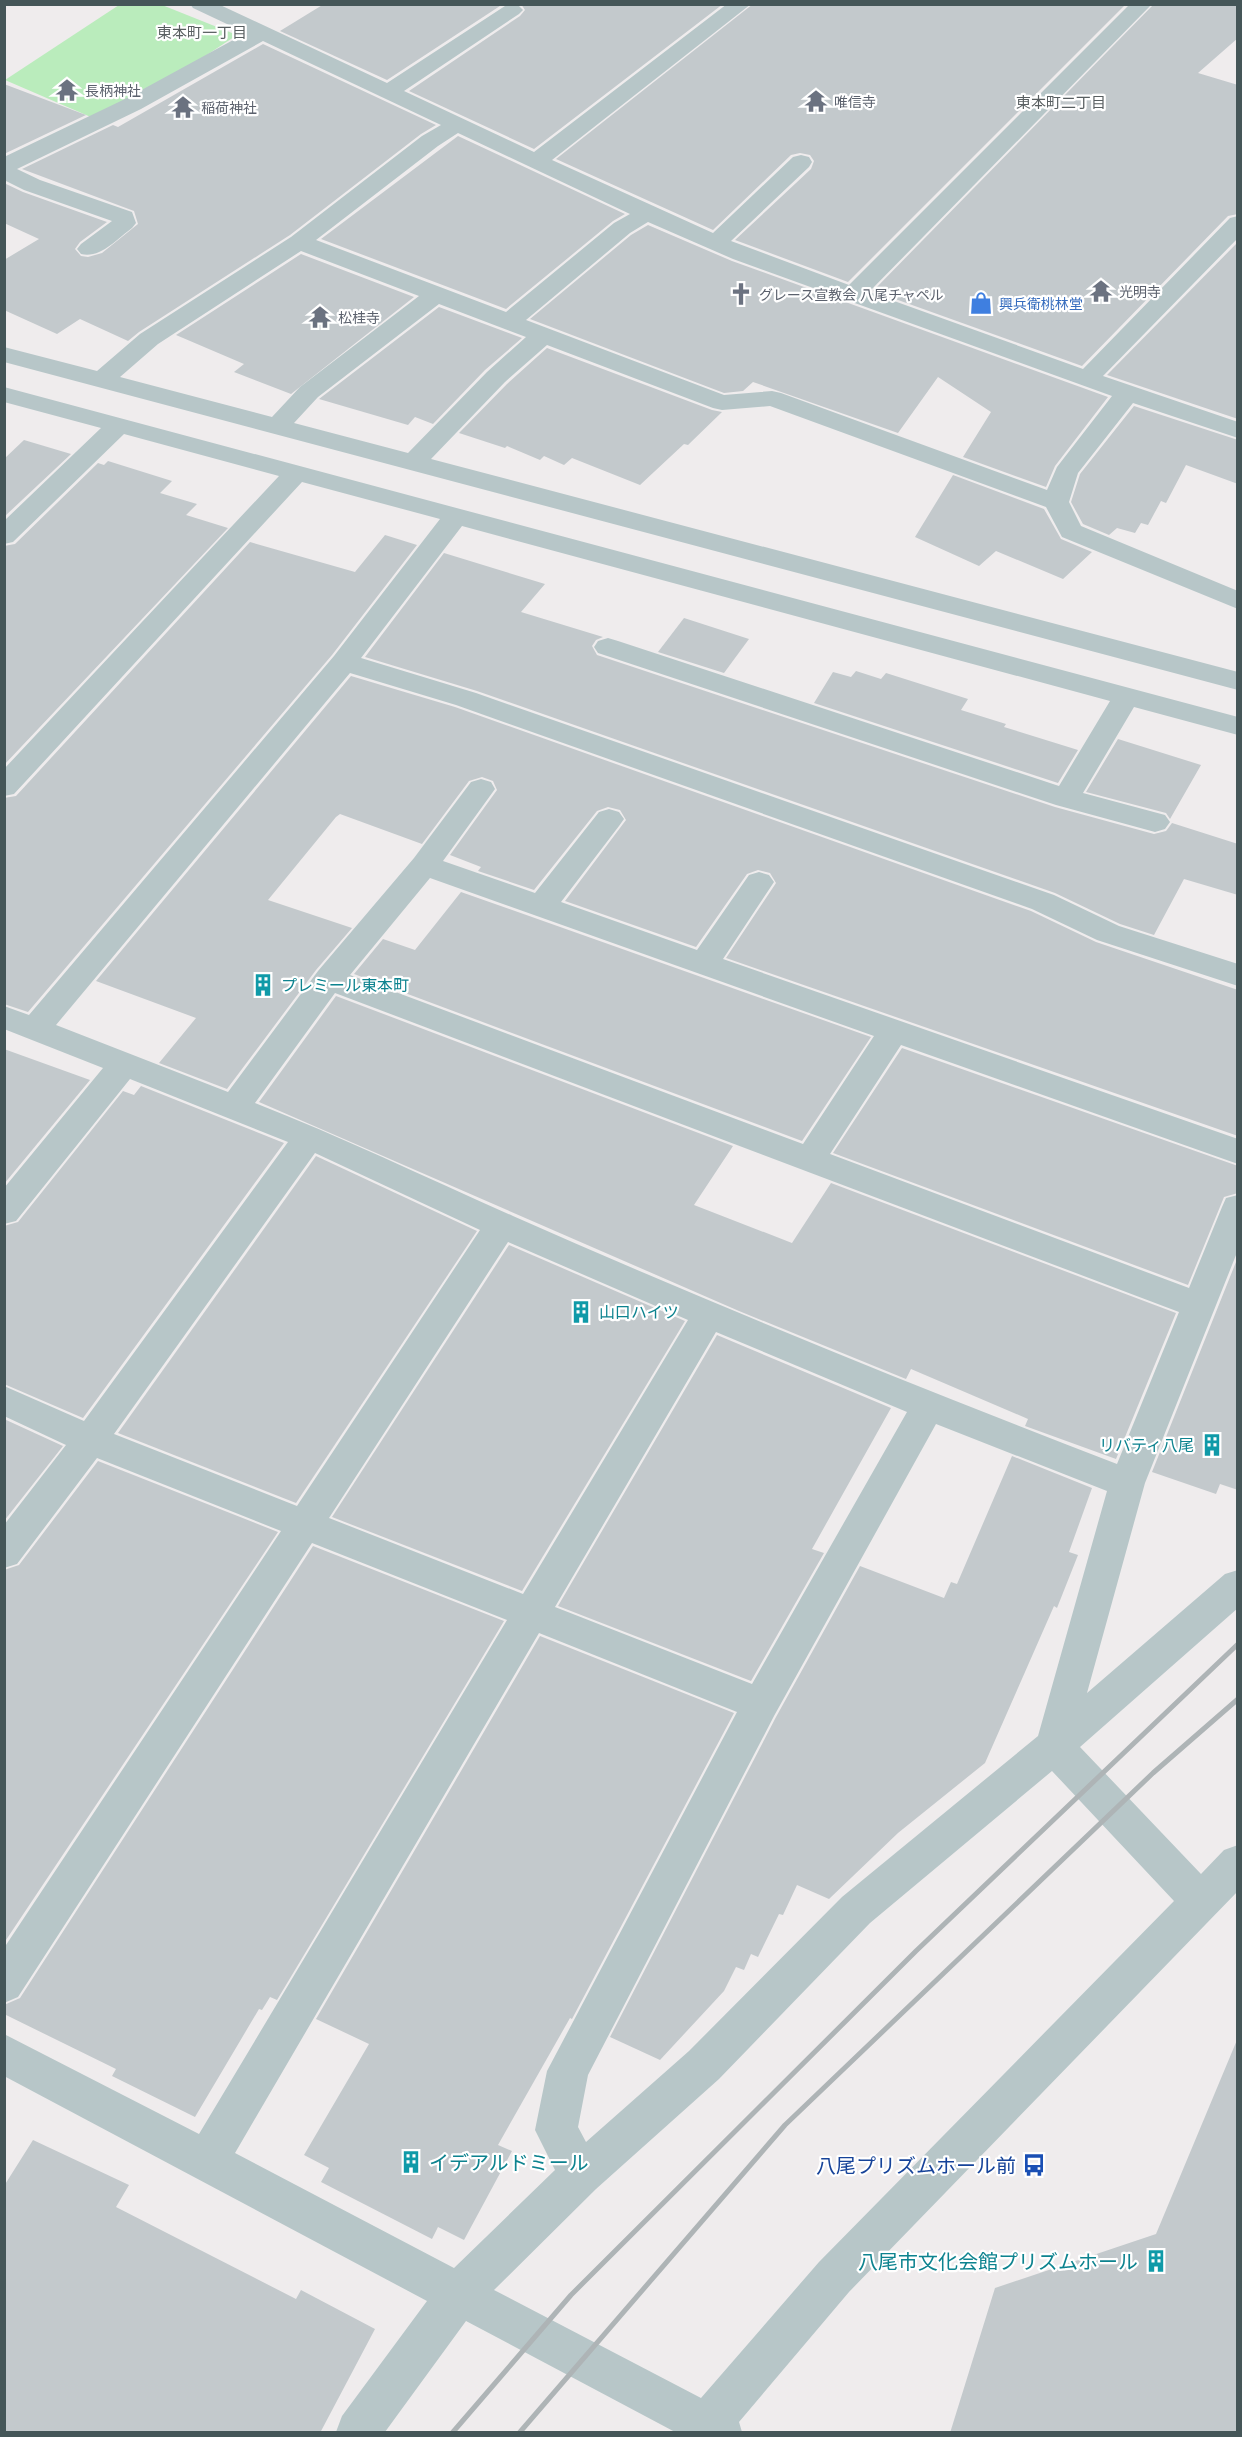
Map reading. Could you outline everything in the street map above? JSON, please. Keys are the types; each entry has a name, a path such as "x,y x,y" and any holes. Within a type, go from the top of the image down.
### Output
{"street":[{"path":"200,4 716,243 1087,380 1238,431"},
{"path":"536,161 741,4"},
{"path":"854,294 1142,4"},
{"path":"388,92 512,10"},
{"path":"4,166 133,104 262,33"},
{"path":"102,380 149,339 299,242 430,141 458,124"},
{"path":"716,243 801,162"},
{"path":"4,171 32,185 124,217 124,223 89,249"},
{"path":"509,322 621,228 647,213"},
{"path":"1087,380 1238,223"},
{"path":"299,242 722,403 772,398 1056,502 1071,531 1238,601"},
{"path":"277,427 309,392 437,294"},
{"path":"413,463 496,377 543,335"},
{"path":"4,354 1238,681"},
{"path":"4,394 1238,726"},
{"path":"1056,502 1066,471 1127,394"},
{"path":"4,536 119,425"},
{"path":"4,787 297,472"},
{"path":"36,1028 344,662 456,516"},
{"path":"608,647 1066,798 1155,822"},
{"path":"344,662 466,699 1032,898 1108,933 1238,975"},
{"path":"1066,798 1127,696"},
{"path":"234,1107 330,979 424,865 481,789"},
{"path":"541,907 609,819"},
{"path":"424,865 1238,1152"},
{"path":"704,963 759,882"},
{"path":"330,979 1198,1305"},
{"path":"4,1017 309,1137 501,1226 709,1314 928,1406 1127,1483"},
{"path":"810,1159 894,1030"},
{"path":"4,1212 124,1064"},
{"path":"4,1553 90,1440 309,1137"},
{"path":"1054,1746 1127,1483 1238,1206"},
{"path":"4,1984 501,1226"},
{"path":"207,2160 709,1314"},
{"path":"4,1400 90,1440 761,1704"},
{"path":"581,2174 556,2130 568,2071 761,1704 928,1406"},
{"path":"358,2433 460,2293 581,2174 704,2066 856,1910 1054,1746 1238,1585"},
{"path":"1054,1746 1200,1901"},
{"path":"4,2054 460,2293 709,2430 834,2277 1238,1863"}],"green space":[{"path":"119,5 162,5 237,35 184,70 93,118 5,80"}],"building":[{"path":"324,4 503,4 387,80 280,31"},
{"path":"521,4 723,4 534,149 409,91 520,16 525,10"},
{"path":"753,4 1126,4 848,282 735,240 811,169 814,161 810,155 800,153 791,155 713,230 556,159"},
{"path":"1154,4 1238,4 1238,38 1198,73 1238,85 1238,214 1228,216 1082,366 873,291"},
{"path":"263,44 436,125 421,134 290,235 128,341 80,319 57,334 4,310 4,260 39,239 4,223 4,183 107,222 80,242 75,249 81,256 88,257 102,253 138,224 134,211 22,169 113,125 118,127"},
{"path":"4,84 86,115 4,154"},
{"path":"458,136 625,214 613,221 506,309 321,239"},
{"path":"648,225 732,261 1108,397 1055,466 1046,487 963,457 991,412 938,377 898,433 753,382 743,391 724,393 530,319 631,235"},
{"path":"1238,242 1238,419 1107,375"},
{"path":"301,254 414,297 291,394 234,372 244,364 176,335"},
{"path":"439,307 522,338 485,370 433,424 415,417 408,425 319,399"},
{"path":"547,348 722,412 688,445 684,444 640,485 572,458 564,465 544,456 540,460 507,446 505,448 459,433 507,384"},
{"path":"1134,406 1238,440 1238,484 1186,465 1166,503 1161,501 1148,525 1141,523 1135,533 1117,528 1109,535 1083,524 1071,502 1080,474"},
{"path":"24,440 71,454 4,517 4,459"},
{"path":"108,461 172,481 160,493 197,504 186,515 228,528 4,765 4,546 15,544 98,463 104,465"},
{"path":"953,475 1044,509 1061,539 1092,552 1063,579 996,551 979,566 915,537"},
{"path":"385,535 417,545 332,655 28,1012 4,1004 4,798 16,796 250,542 355,572"},
{"path":"444,553 545,584 521,612 603,637 596,640 592,646 597,655 1055,807 1154,834 1166,831 1172,823 1238,844 1238,895 1184,879 1154,935 1120,924 1055,893 477,691 365,657"},
{"path":"684,618 749,639 724,673 658,652"},
{"path":"856,671 881,679 886,673 968,699 961,710 1006,724 1004,727 1078,750 1058,783 814,703 833,672 851,677"},
{"path":"351,676 455,707 1031,911 1096,942 1238,990 1238,1136 726,958 776,883 770,873 758,870 747,874 696,947 565,901 626,820 620,810 608,807 597,811 534,890 478,871 481,867 450,855 497,790 493,781 482,777 469,781 422,844 340,814 336,817 268,900 352,928 316,970 227,1089 159,1063 196,1018 96,981"},
{"path":"1118,739 1201,765 1170,819 1166,813 1086,792"},
{"path":"461,892 871,1037 802,1141 354,974 383,939 415,950"},
{"path":"336,996 733,1146 694,1205 792,1243 831,1183 1176,1313 1116,1459 1025,1426 1028,1419 911,1369 906,1379 739,1311 259,1102"},
{"path":"902,1048 1238,1166 1238,1193 1224,1197 1188,1285 833,1153"},
{"path":"4,1049 90,1080 4,1184"},
{"path":"141,1086 284,1143 83,1418 4,1384 4,1226 18,1222 123,1091 134,1095"},
{"path":"316,1156 477,1231 296,1503 118,1433"},
{"path":"509,1245 685,1321 522,1591 332,1517"},
{"path":"1238,1257 1238,1490 1220,1484 1216,1494 1152,1472"},
{"path":"717,1335 891,1408 812,1549 824,1553 751,1681 558,1606"},
{"path":"4,1419 63,1446 4,1521"},
{"path":"1012,1456 1092,1488 1069,1552 1078,1555 1057,1608 1054,1606 985,1763 898,1833 829,1899 797,1885 783,1915 779,1914 758,1957 751,1954 744,1970 736,1967 724,1991 660,2060 610,2037 776,1717 860,1566 944,1598 951,1582 957,1584"},
{"path":"98,1461 278,1532 4,1943 4,1570 19,1565"},
{"path":"313,1546 504,1621 277,2000 270,1997 262,2010 259,2009 195,2117 112,2076 116,2069 4,2014 4,2005 20,1998"},
{"path":"540,1636 734,1713 572,2019 570,2018 498,2145 512,2151 464,2240 438,2227 432,2239 321,2182 329,2168 304,2155 369,2044 316,2019"},
{"name":"八尾市文化会館プリズムホール","path":"1237,2040 1238,2433 950,2433 995,2288 1156,2234"},
{"path":"33,2140 129,2185 116,2207 296,2299 301,2290 375,2329 320,2433 4,2433 4,2186"}],"railway":[{"path":"453,2432 571,2295 916,1951 1238,1644"},
{"path":"520,2432 785,2125 1153,1773 1238,1699"}],"place":[{"name":"長柄神社","path":"67,90"},
{"name":"唯信寺","path":"816,101"},
{"name":"稲荷神社","path":"183,107"},
{"name":"光明寺","path":"1101,291"},
{"name":"グレース宣教会 八尾チャペル","path":"741,294"},
{"name":"興兵衛桃林堂","path":"981,303"},
{"name":"松桂寺","path":"320,317"},
{"name":"プレミール東本町","path":"263,985"},
{"name":"山口ハイツ","path":"581,1312"},
{"name":"リバティ八尾","path":"1212,1445"},
{"name":"イデアルドミール","path":"411,2162"},
{"name":"八尾プリズムホール前","path":"1034,2165"},
{"name":"八尾市文化会館プリズムホール","path":"1156,2261"}],"district":[{"name":"東本町一丁目","path":"202,32"},
{"name":"東本町二丁目","path":"1061,102"}]}
